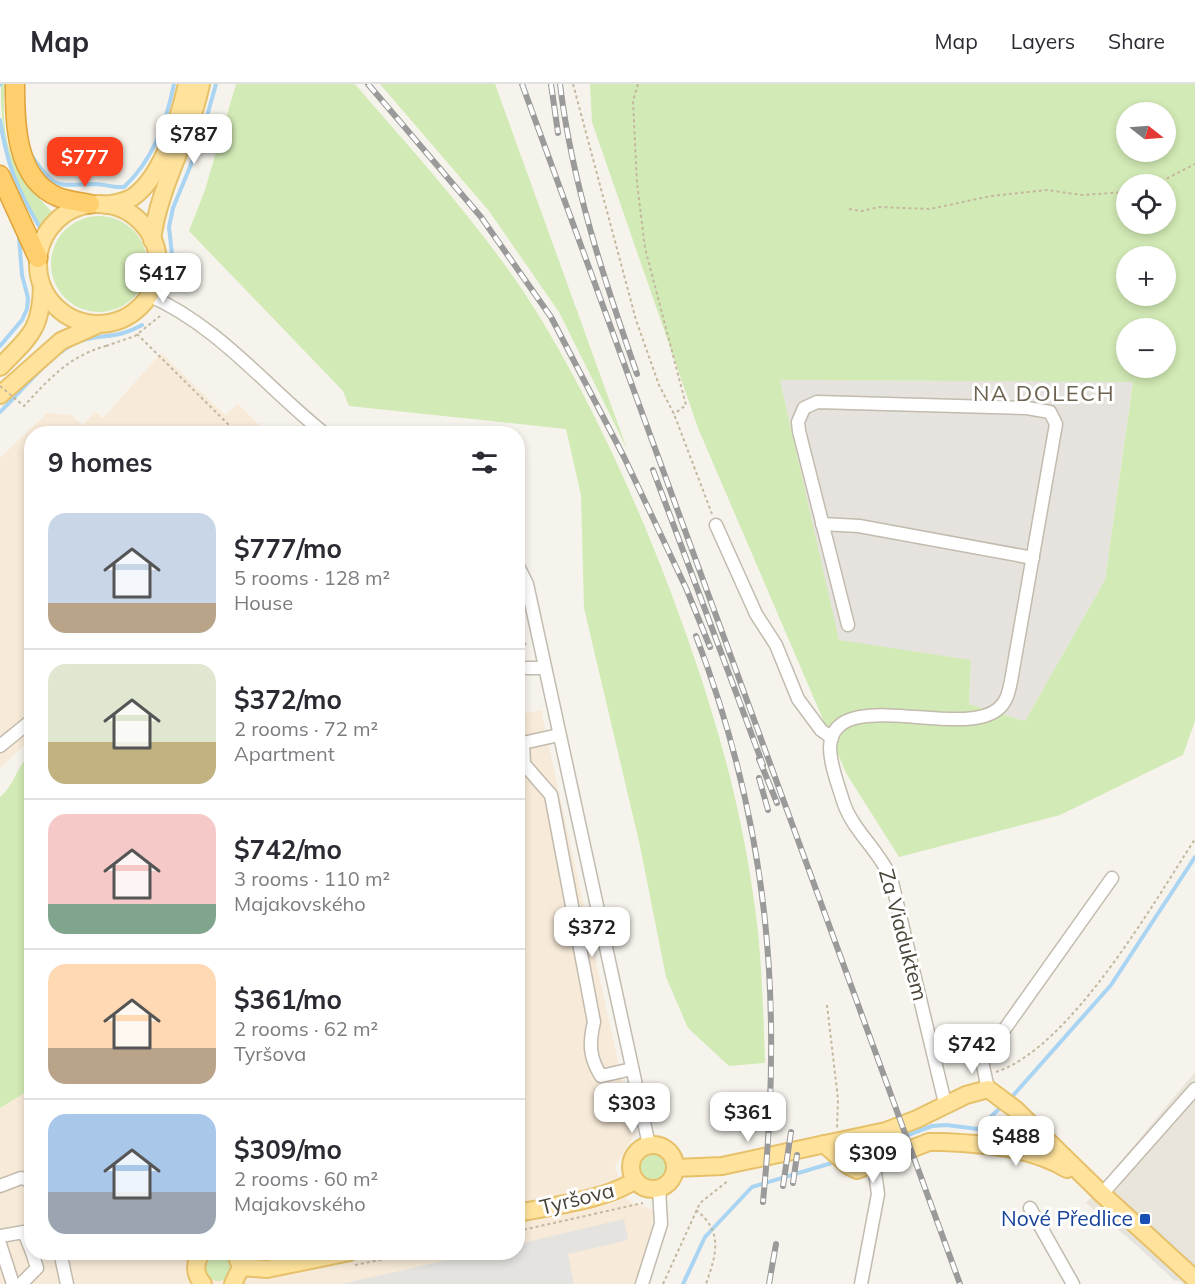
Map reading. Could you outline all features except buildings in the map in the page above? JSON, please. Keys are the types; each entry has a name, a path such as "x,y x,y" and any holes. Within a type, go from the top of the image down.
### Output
{"highway":[{"path":"15,84 16,133 30,169 52,194 98,205"},
{"path":"0,175 38,258"}],"main road":[{"path":"0,367 37,325 41,311 42,287 38,258 43,239 55,222 71,210 132,198 150,178 170,140 187,84"},
{"path":"0,395 33,363 61,341 128,315 148,295 157,268 152,240 157,207 184,141 201,84"},
{"path":"98,205 133,216 152,240"},
{"path":"42,287 62,312 80,321 101,324"},
{"path":"675,1168 722,1166 836,1152 917,1119 945,1103 992,1086 1102,1194 1195,1279"},
{"path":"836,1152 857,1170 929,1142 962,1143 1030,1152 1048,1157 1102,1194"},
{"path":"649,1145 668,1150 675,1168 670,1180 660,1188"},
{"name":"Tyršova","path":"649,1145 642,1148 632,1159 632,1173 635,1180 646,1188 660,1188"},
{"name":"Tyršova","path":"525,1212 609,1192 626,1187 635,1180"},
{"path":"197,1260 196,1265 200,1283"},
{"path":"234,1284 238,1260 276,1268 349,1260"}],"street":[{"path":"148,295 180,311 205,329 251,365 316,426"},
{"path":"716,525 756,614 776,645 801,705 821,730 832,738 842,724 860,715 945,721 976,720 998,710 1004,703 1011,681 1056,424 1050,412 809,404 800,414 798,431 848,625"},
{"path":"822,524 859,526 1033,558"},
{"path":"525,580 649,1145"},
{"path":"525,668 545,668"},
{"path":"0,746 24,726"},
{"path":"525,743 559,735"},
{"name":"Za Viaduktem","path":"832,738 830,746 834,772 845,807 884,862 891,878 945,1103"},
{"path":"525,765 551,795 594,1022 589,1043 593,1064 601,1076 632,1069"},
{"path":"992,1086 982,1061 1112,878"},
{"path":"1102,1194 1193,1095"},
{"path":"861,1284 878,1194 873,1165"},
{"path":"0,1186 24,1179"},
{"path":"642,1284 661,1224 660,1188"},
{"path":"1030,1208 1073,1284"},
{"path":"0,1236 24,1232"},
{"path":"0,1244 13,1284"},
{"path":"21,1284 37,1268 34,1260"},
{"path":"62,1260 67,1284"}],"path":[{"path":"573,84 636,320 659,385 674,414 716,525"},
{"path":"638,84 633,101 637,183 645,248 686,405 674,414"},
{"path":"1176,174 1195,164"},
{"path":"849,209 861,212 880,207 930,209 991,196 1047,190 1082,195 1116,193"},
{"path":"0,386 24,406 68,362 86,352 138,334 154,318 165,315"},
{"path":"138,334 230,426"},
{"path":"525,647 526,634"},
{"path":"992,1086 1013,1066 1028,1056 1088,995 1118,958 1195,839"},
{"path":"827,1005 839,1118 836,1152"},
{"path":"663,1284 700,1203 731,1178"},
{"path":"525,1229 643,1203"},
{"path":"696,1210 708,1224 716,1242 717,1253 706,1284"}],"shaded area":[{"path":"161,353 225,415 238,404 260,426 33,426 47,413 71,415 83,425 95,412 103,418"},
{"path":"780,380 1133,381 1105,580 1025,721 969,704 971,660 839,641"},
{"path":"24,435 24,746 0,768 0,458"},
{"path":"541,710 634,1135 615,1167 627,1200 653,1210 651,1241 638,1284 0,1284 0,1108 24,1093 24,1260 525,1260 525,713"},
{"path":"1195,1072 1195,1284 1183,1284 1086,1203"},
{"path":"1123,1198 1195,1263 1195,1268 1118,1199"},
{"path":"1108,1213 1182,1280 1175,1281 1108,1219"},
{"path":"624,1219 628,1240 568,1254 574,1284 341,1284 448,1260 525,1260 525,1242"}],"green space":[{"path":"1,84 5,84 4,124 11,155 27,182 52,212 40,227 22,192 10,159 3,124"},
{"path":"236,84 355,84 454,200 501,260 544,324 580,388 613,454 657,556 697,665 720,740 739,816 756,915 762,978 765,1063 729,1066 688,1028 666,977 640,846 584,608 581,495 566,429 349,406 343,391 189,231 205,190"},
{"path":"380,84 495,84 627,449 559,312 489,211"},
{"path":"590,84 1195,84 1195,721 1183,755 1060,815 899,857 846,773 698,428 592,122","holes":["780,380 1133,382 1105,580 1025,721 969,704 971,660 839,640"]},
{"path":"90,216 108,216 126,224 139,237 147,255 144,283 126,304 108,312 90,312 72,304 59,291 51,273 51,255 59,237 72,224"},
{"path":"24,760 24,1093 0,1108 0,797 9,787"},
{"path":"654,1154 663,1158 667,1167 663,1176 654,1180 645,1176 641,1167 645,1158"},
{"path":"206,1260 231,1261 231,1273 224,1280 212,1280 205,1273"}],"waterway":[{"path":"31,155 51,180 57,183 124,187 143,165 157,140 174,84"},
{"path":"174,273 169,227 173,208 199,145 216,84"},
{"path":"0,120 14,175 39,226"},
{"path":"0,346 22,320 27,309 28,298 22,275 19,237"},
{"path":"0,412 48,363 69,346 88,339 125,333 142,325"},
{"path":"1010,1099 1111,985 1195,857"},
{"path":"848,1157 932,1126 946,1125 978,1129 1002,1106"},
{"path":"683,1284 705,1237 752,1187 835,1162"}],"railway":[{"path":"368,84 481,217 551,317 624,457 686,588 710,647"},
{"path":"522,84 960,1284"},
{"path":"551,84 558,133"},
{"path":"560,84 565,121 581,195 601,267 637,374"},
{"path":"653,470 763,765"},
{"path":"696,636 721,707 740,777 755,846 764,915 770,985 771,1055 769,1128 763,1202"},
{"path":"759,759 777,803"},
{"path":"759,778 768,810"},
{"path":"783,1186 791,1132"},
{"path":"793,1183 797,1155"},
{"path":"769,1284 776,1244"}],"place":[{"name":"Nové Předlice","path":"1145,1219"}],"district":[{"name":"NA DOLECH","path":"1044,393"}]}
